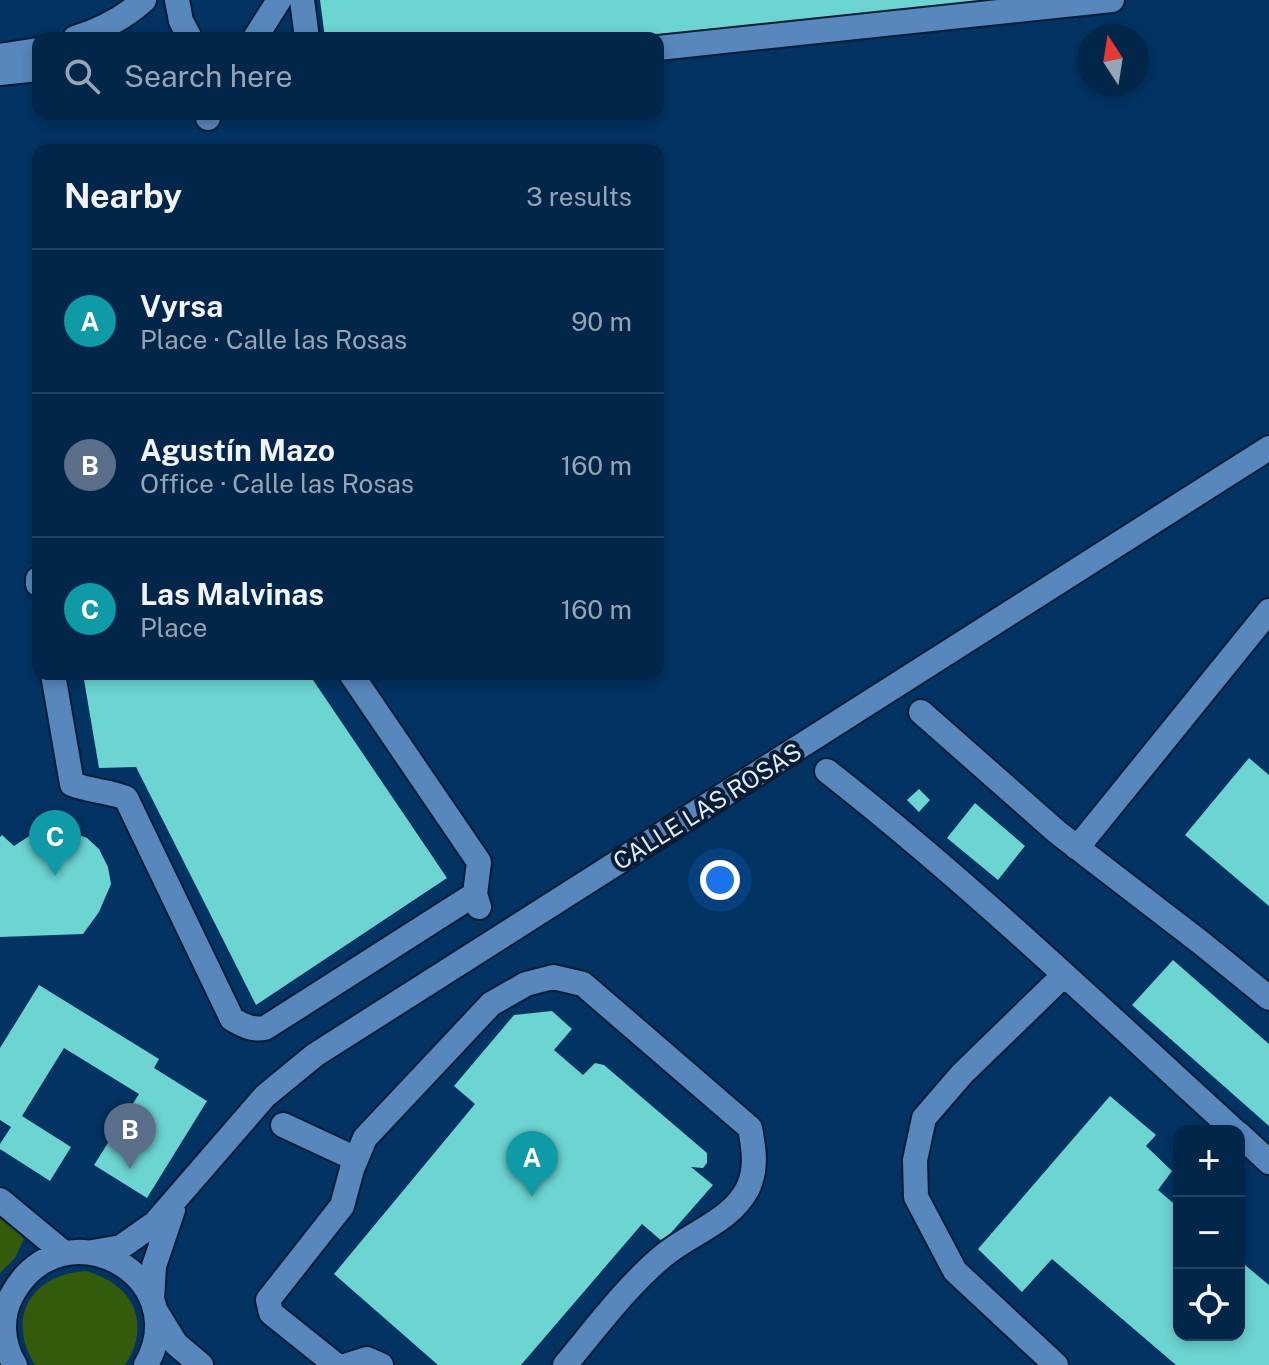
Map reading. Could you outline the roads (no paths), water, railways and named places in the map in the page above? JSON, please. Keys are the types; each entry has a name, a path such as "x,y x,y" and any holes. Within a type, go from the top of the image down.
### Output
{"street":[{"path":"95,32 144,0"},
{"path":"177,0 187,32"},
{"path":"259,32 279,0"},
{"path":"302,0 306,32"},
{"path":"664,47 1112,0"},
{"path":"0,56 32,51"},
{"path":"0,73 32,70"},
{"name":"CALLE LAS ROSAS","path":"93,1252 121,1247 155,1223 265,1096 315,1055 1269,448"},
{"path":"1077,848 1269,611"},
{"path":"54,680 72,784 126,798 232,1019 254,1030 265,1028 477,901 479,862 355,680"},
{"path":"921,712 1077,848 1269,998"},
{"path":"827,771 1064,975 1228,1125"},
{"path":"1056,1365 955,1271 916,1197 915,1160 924,1118 962,1074 1064,975"},
{"path":"336,1365 271,1313 268,1300 342,1206 365,1138 491,1004 526,984 553,977 583,984 750,1128 756,1157 748,1188 725,1216 664,1254 632,1285 565,1365"},
{"path":"283,1125 356,1159"},
{"path":"1245,1140 1269,1162"},
{"path":"0,1200 64,1253"},
{"name":"CALLE LAS ROSAS","path":"146,1365 152,1355 157,1333 154,1266 177,1201"},
{"path":"15,1365 8,1355 3,1329 7,1303 20,1280 40,1263 64,1253 93,1252 118,1261 138,1278 176,1344 201,1365"},
{"path":"348,1365 367,1359 381,1365"}],"place":[{"name":"Las Malvinas","path":"55,876"},
{"name":"Agustín Mazo","path":"130,1169"},
{"name":"Vyrsa","path":"532,1197"}]}
